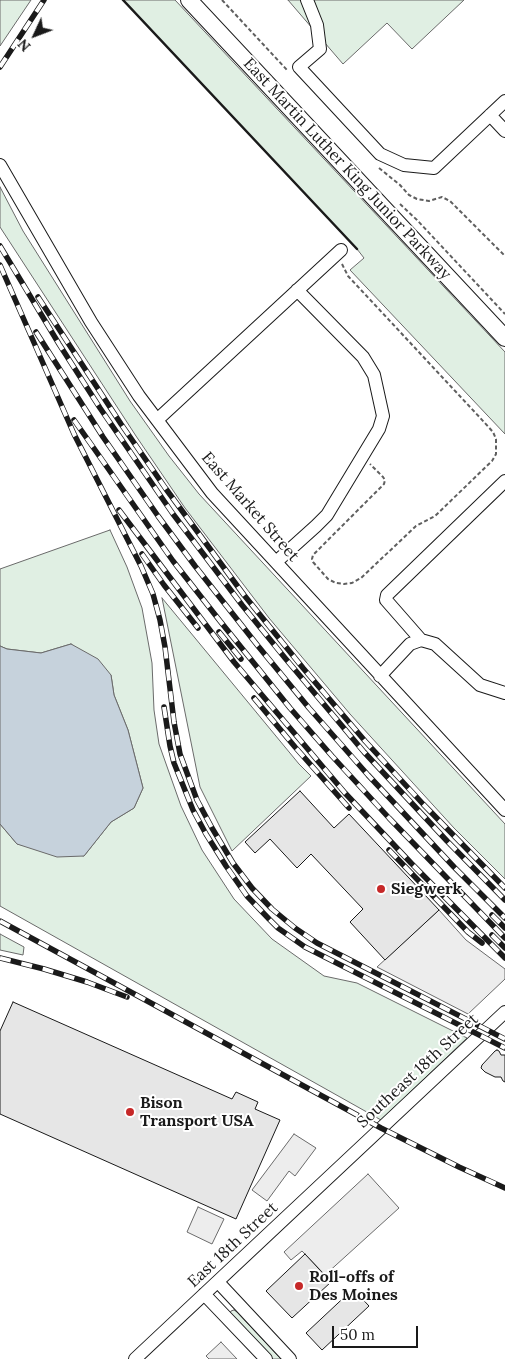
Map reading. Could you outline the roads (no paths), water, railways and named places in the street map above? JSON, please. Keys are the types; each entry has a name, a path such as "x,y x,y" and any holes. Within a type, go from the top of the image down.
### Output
{"main road":[{"name":"East Martin Luther King Junior Parkway","path":"189,0 505,338"}],"street":[{"path":"307,0 317,26 320,49 299,67 380,154 404,165 434,168 505,101"},
{"path":"490,115 505,131"},
{"name":"East Market Street","path":"0,165 92,322 139,396 212,492 505,810"},
{"path":"157,420 339,252"},
{"path":"276,562 327,515 379,430 383,416 374,375 363,357 297,290"},
{"path":"505,481 387,595 386,600 421,640 435,644 480,685 505,693"},
{"path":"380,676 410,644 421,640"},
{"name":"Southeast 18th Street","path":"354,1153 505,1012"},
{"name":"East 18th Street","path":"135,1359 354,1153"},
{"path":"218,1282 290,1359"},
{"path":"204,1294 266,1359"}],"railway":[{"path":"0,67 44,0"},
{"path":"0,246 100,408 173,514 242,605 364,752 505,900"},
{"path":"0,265 74,434 141,566 153,594 165,647 180,754 197,800 233,863 252,888 272,909 317,943 505,1039"},
{"path":"38,297 121,424 244,595 365,741 505,888"},
{"path":"36,332 103,437 158,516 258,646 368,775 454,867 505,918"},
{"path":"74,420 173,561 290,708 389,818 505,938"},
{"path":"119,510 234,662 345,793 505,958"},
{"path":"142,554 198,628"},
{"path":"219,632 241,659"},
{"path":"254,698 349,808"},
{"path":"164,707 174,763 193,810 226,866 247,896 269,919 278,928 305,947 505,1048"},
{"path":"389,850 468,932 482,943"},
{"path":"492,915 505,928"},
{"path":"0,921 381,1128 505,1188"},
{"path":"492,935 505,948"},
{"path":"0,958 87,982 127,997"}],"place":[{"name":"Siegwerk","path":"381,889"},
{"name":"Bison Transport USA","path":"130,1112"},
{"name":"Roll-offs of Des Moines","path":"299,1286"}]}
